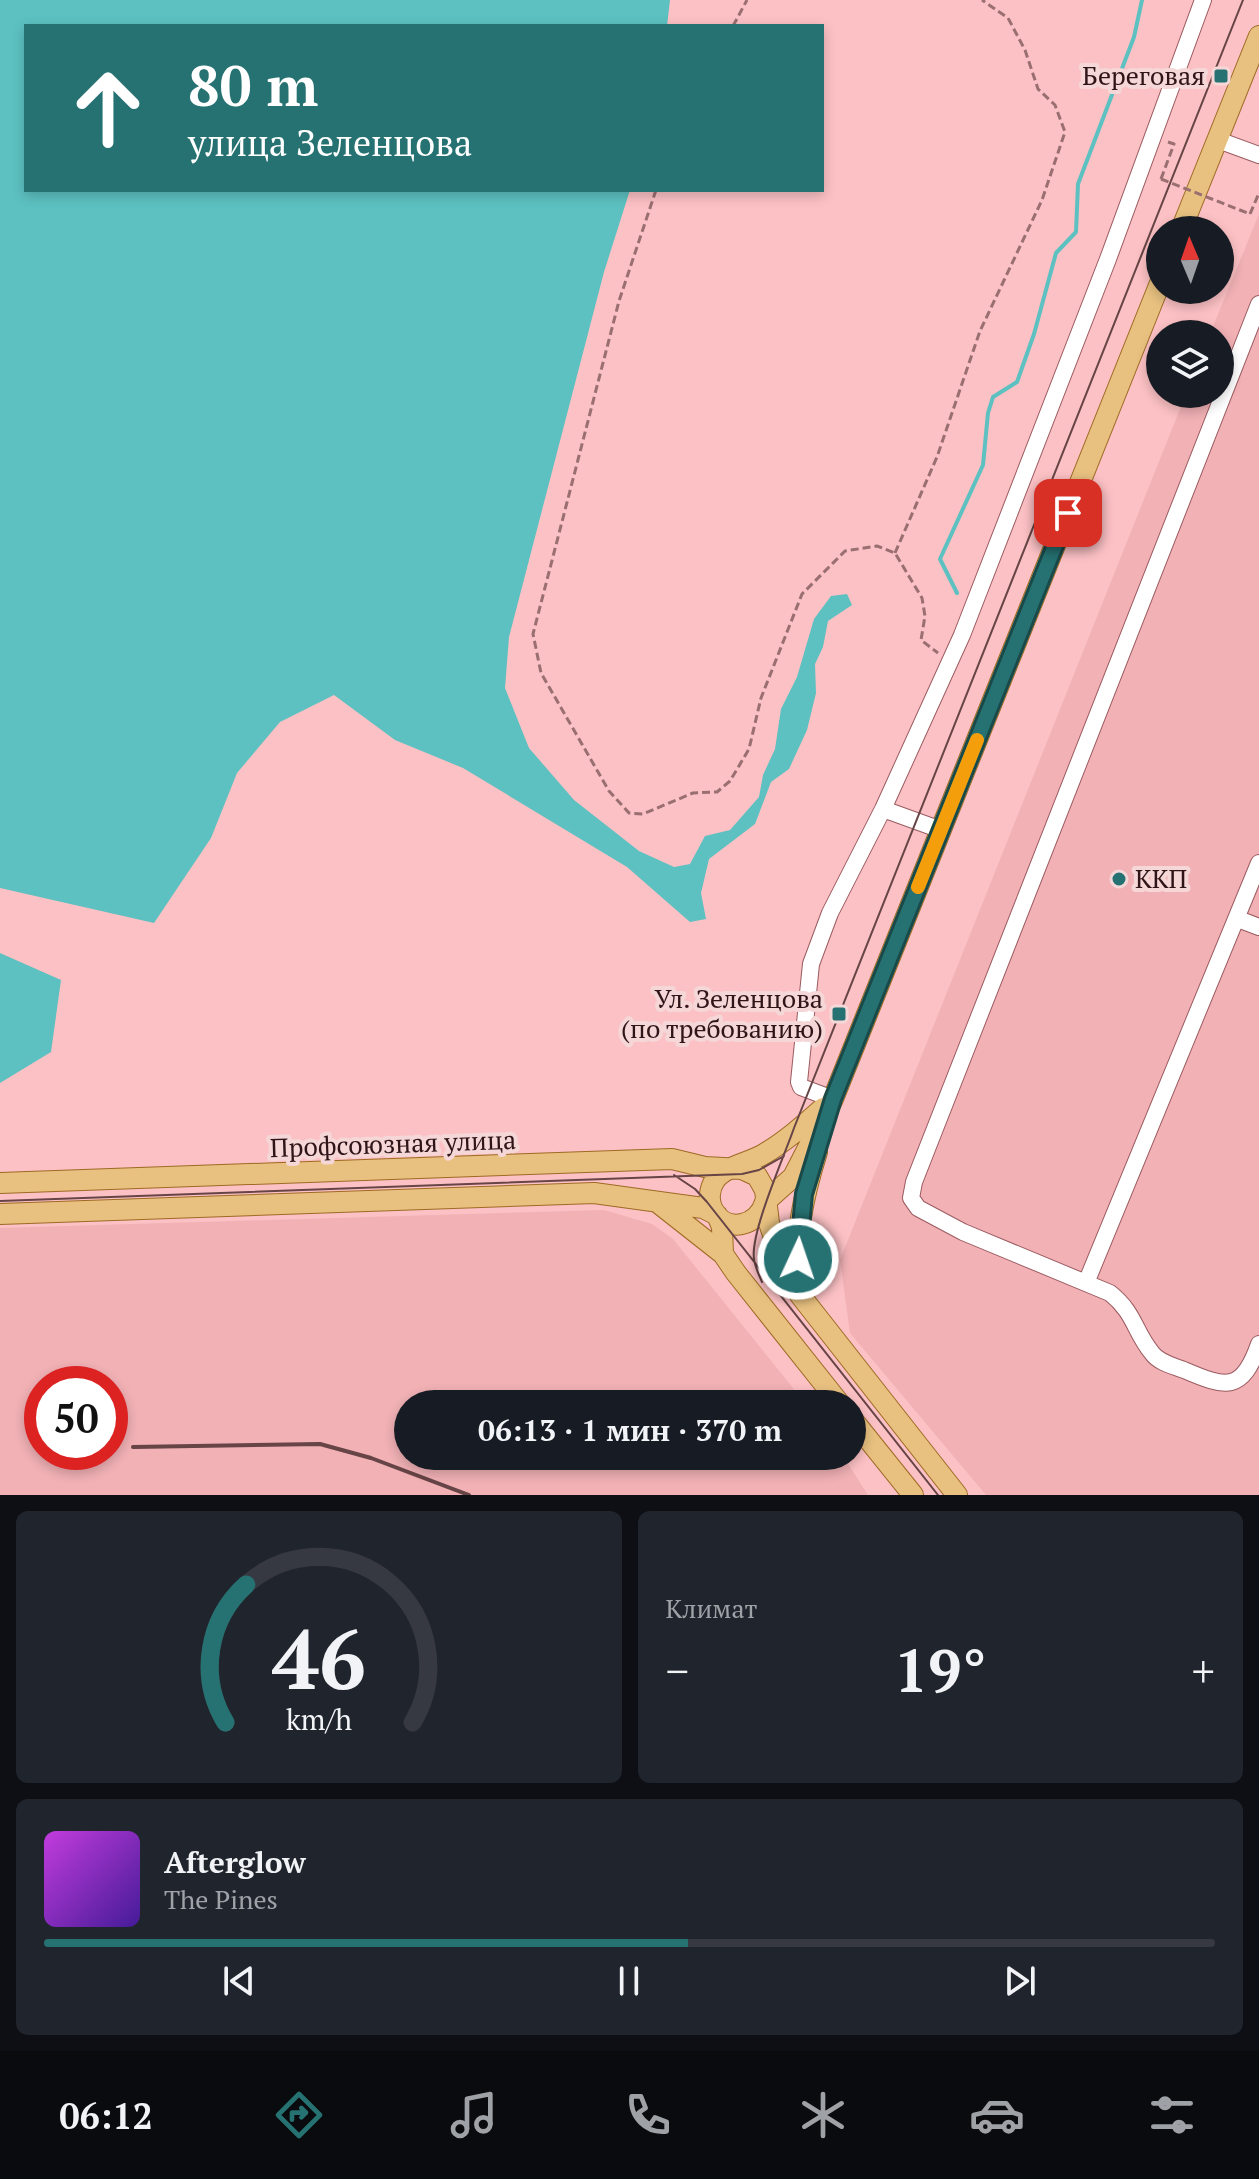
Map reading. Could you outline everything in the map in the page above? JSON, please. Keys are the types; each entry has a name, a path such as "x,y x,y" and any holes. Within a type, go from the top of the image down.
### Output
{"main road":[{"path":"1187,216 1259,36"},
{"path":"0,1214 594,1193 703,1208 733,1224 745,1224 757,1217 765,1204 793,1177 833,1099 1152,304"},
{"path":"723,1254 722,1227 710,1194 713,1183 721,1174 752,1161 783,1142 833,1099"},
{"path":"800,1295 798,1259 801,1209 833,1099"},
{"name":"Профсоюзная улица","path":"0,1183 672,1159 705,1167 742,1169 757,1176 765,1190 769,1223 800,1295 957,1495"},
{"path":"654,1200 723,1254 829,1390"},
{"path":"866,1436 913,1495"}],"lane":[{"path":"833,1099 801,1087 799,1082 811,964 830,913 883,809 950,663 1108,259 1203,0"},
{"path":"1218,140 1259,155"},
{"path":"1259,304 914,1182 911,1198 918,1208 963,1232 1110,1293 1124,1304 1154,1356 1217,1384 1228,1384 1239,1379 1248,1369 1259,1344"},
{"path":"883,809 941,830"},
{"path":"1086,1283 1259,863"},
{"path":"1238,919 1259,927"}],"path":[{"path":"734,24 747,0"},
{"path":"895,553 937,457 980,331 1042,200 1065,132 1055,105 1038,89 1025,50 1008,18 982,0"},
{"path":"1174,144 1161,179 1250,214 1259,193"},
{"path":"655,192 619,301 533,634 541,673 609,791 629,813 643,814 693,793 717,792 730,781 749,749 761,698 802,594 845,551 877,546 895,553 922,598 925,616 921,640 950,663"}],"shaded area":[{"path":"1259,214 1259,1495 986,1495 850,1333 840,1260 1180,408 1234,408 1234,320 1216,320 1222,304 1234,304 1234,275"},
{"path":"604,1210 652,1224 673,1239 795,1390 394,1390 394,1470 852,1470 868,1495 0,1495 0,1228"}],"water":[{"path":"0,0 670,0 667,24 24,24 24,192 629,192 604,272 509,637 505,688 529,748 574,800 639,851 674,867 690,864 705,836 730,830 759,797 763,775 775,749 781,709 797,677 814,619 831,596 847,594 852,605 828,621 823,647 815,664 816,693 807,730 789,769 771,782 755,824 709,859 701,893 706,919 690,922 627,867 463,768 395,740 334,695 280,722 237,773 211,838 154,923 0,888"},
{"path":"0,953 61,980 51,1052 0,1083"}],"waterway":[{"path":"957,593 940,559 983,465 988,413 993,397 1017,382 1056,253 1076,232 1078,184 1134,37 1142,0"}],"tram line":[{"path":"762,1282 754,1247 776,1175 1243,0"},
{"path":"0,1201 742,1174 759,1170 784,1156"},
{"path":"674,1175 695,1189 707,1202 938,1495"}],"railway":[{"path":"133,1447 320,1444 371,1458 469,1495"}],"slow traffic":[{"path":"918,887 977,740"}],"place":[{"name":"Береговая","path":"1221,76"},
{"name":"ККП","path":"1119,879"},
{"name":"Ул. Зеленцова (по требованию)","path":"839,1014"}],"route":[{"path":"798,1259 804,1194 833,1099 1068,513"}]}
